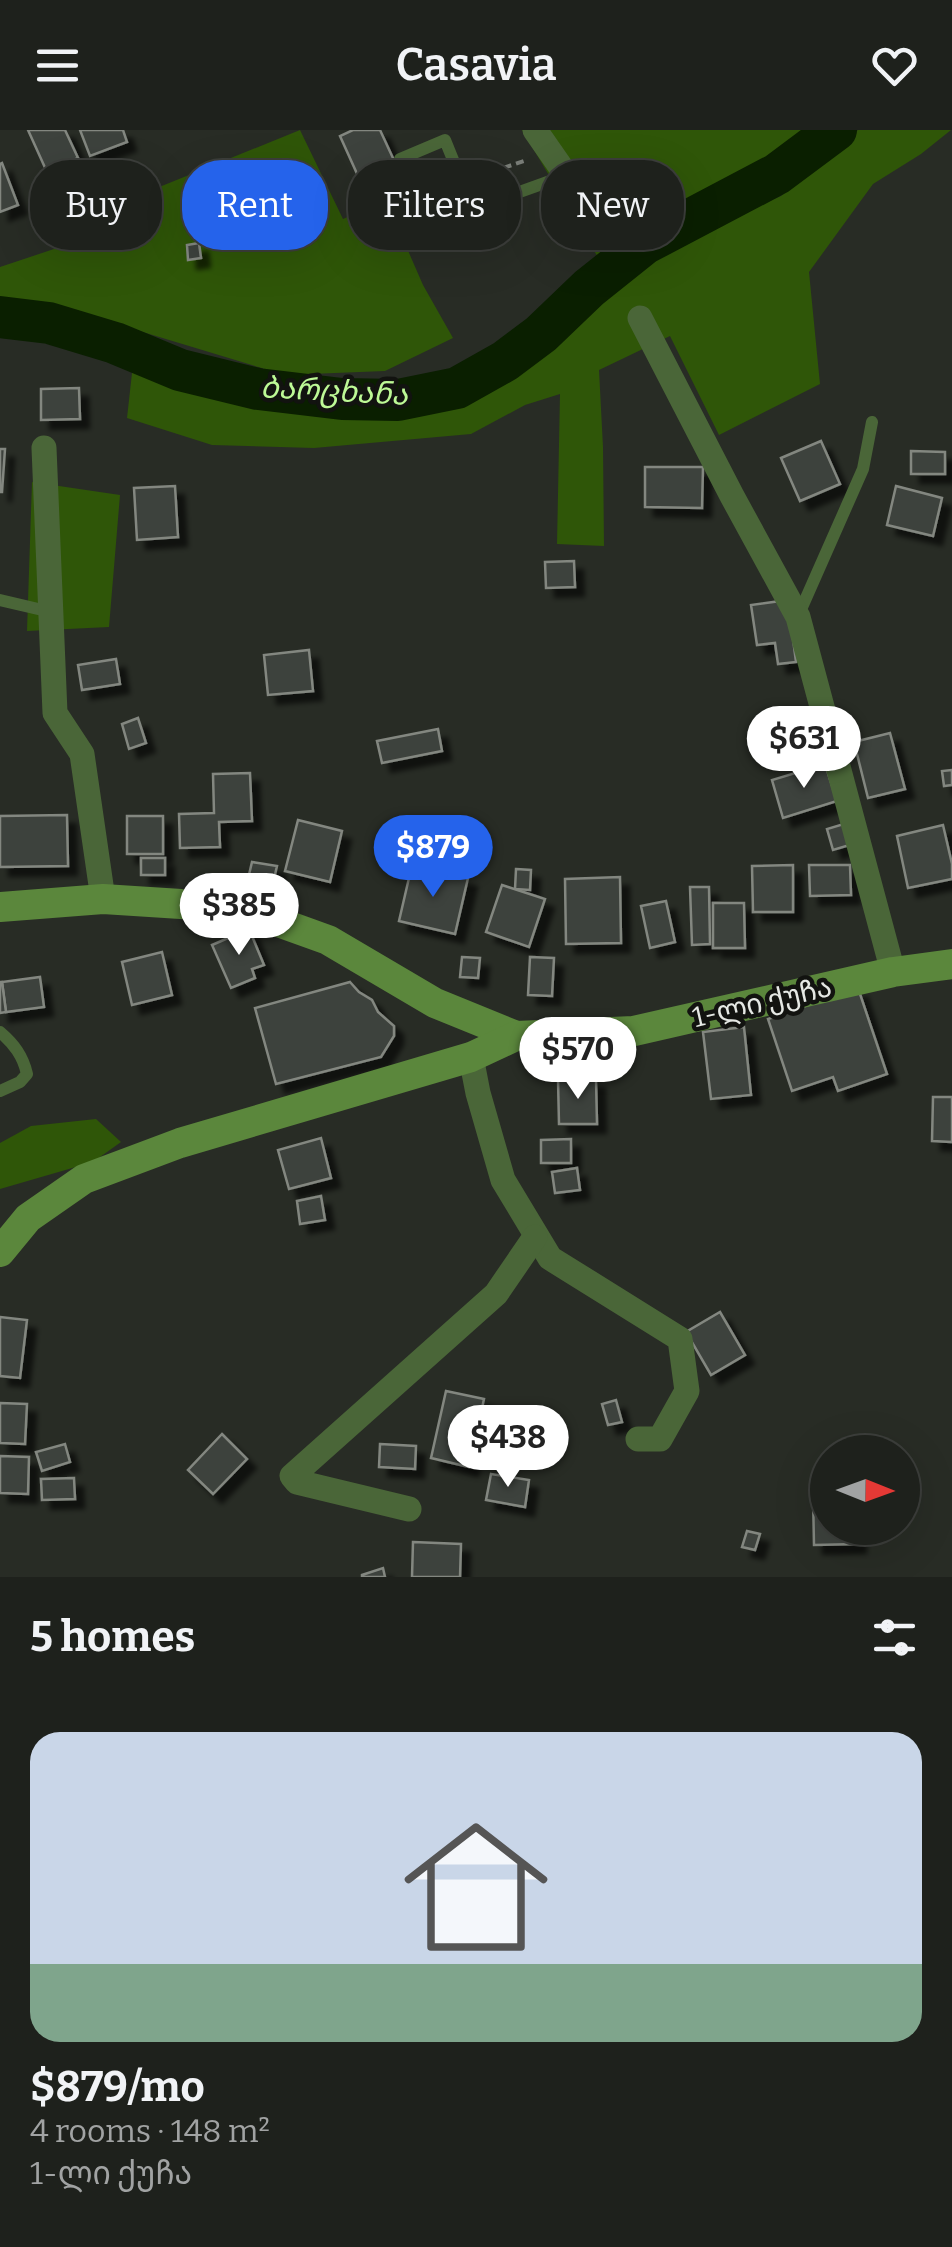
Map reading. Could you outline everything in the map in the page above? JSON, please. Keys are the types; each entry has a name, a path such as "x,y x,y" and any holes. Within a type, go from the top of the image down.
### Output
{"street":[{"path":"535,130 556,160"},
{"path":"640,318 798,616 894,972"},
{"path":"44,448 55,714 82,754 102,899"},
{"name":"1-ლი ქუჩა","path":"0,907 102,899 256,914 328,940 435,1003 516,1036 634,1030 894,972 952,964"},
{"path":"0,1252 28,1218 84,1179 180,1142 470,1057 516,1036"},
{"path":"470,1057 503,1180 550,1258 680,1339 687,1391 660,1439 638,1439"},
{"path":"409,1509 297,1482 292,1476 496,1294 535,1236"}],"lane":[{"path":"401,160 445,140 453,160"},
{"path":"798,616 863,469 872,422"},
{"path":"0,600 51,612"},
{"path":"0,1032 25,1062 27,1074 20,1082 0,1091"}],"path":[{"path":"521,162 550,152"}],"green space":[{"path":"300,130 314,160 226,160"},
{"path":"522,130 815,130 780,162 684,211 684,160 541,162"},
{"path":"858,130 951,130 873,184 809,272 820,384 719,435 670,336 599,370 604,546 557,544 560,394 525,405 471,434 314,448 212,445 127,418 133,364 228,394 313,410 399,415 454,404 490,386 665,250 684,250 684,238 781,196"},
{"path":"182,178 182,250 328,250 328,188 343,219 348,217 348,250 408,250 453,338 385,371 285,375 60,307 0,298 0,267 51,250 162,250 162,186"},
{"path":"594,250 621,250 602,264"},
{"path":"32,482 120,495 109,627 27,631"},
{"path":"96,1119 121,1142 93,1162 0,1189 0,1143 31,1126"}],"building":[{"path":"28,130 65,130 78,158 42,160"},
{"path":"80,130 123,130 127,142 90,156"},
{"path":"353,130 380,130 394,160 351,160 340,136"},
{"path":"0,164 18,205 0,212"},
{"path":"187,250 200,250 201,258 188,260"},
{"path":"79,388 80,419 41,420 41,389"},
{"path":"821,441 840,484 800,501 781,458"},
{"path":"0,449 5,449 2,492 0,492"},
{"path":"911,451 945,452 945,474 911,474"},
{"path":"645,467 703,467 702,508 645,507"},
{"path":"175,486 178,537 137,540 134,488"},
{"path":"896,486 942,498 933,536 887,525"},
{"path":"574,561 575,587 546,588 545,562"},
{"path":"788,600 796,662 778,664 775,643 757,645 751,605"},
{"path":"309,650 313,691 268,695 264,655"},
{"path":"116,659 120,684 82,690 78,665"},
{"path":"138,718 146,743 129,749 122,724"},
{"path":"438,729 442,751 382,763 377,741"},
{"path":"890,733 905,789 868,798 854,742"},
{"path":"793,741 800,760 786,765 779,746"},
{"path":"825,764 837,801 783,818 772,780"},
{"path":"952,770 952,785 944,786 942,771"},
{"path":"250,773 252,821 219,822 220,847 180,848 179,814 214,813 213,774"},
{"path":"67,815 68,866 0,867 0,816"},
{"path":"127,816 163,816 163,854 127,854"},
{"path":"298,820 342,831 330,882 285,871"},
{"path":"847,823 853,844 833,850 827,829"},
{"path":"943,825 952,879 908,888 897,836"},
{"path":"141,858 165,858 165,875 141,875"},
{"path":"252,862 277,866 273,883 248,879"},
{"path":"412,865 468,878 455,934 399,921"},
{"path":"793,865 793,912 753,912 752,866"},
{"path":"809,865 850,865 851,895 810,896"},
{"path":"516,869 531,870 530,890 515,889"},
{"path":"620,877 621,943 566,944 565,879"},
{"path":"502,885 545,899 529,947 486,932"},
{"path":"690,887 709,887 710,944 692,945"},
{"path":"666,901 675,942 650,948 641,906"},
{"path":"713,903 744,903 745,948 713,948"},
{"path":"249,929 264,965 252,969 255,978 231,988 212,945"},
{"path":"162,952 172,995 132,1005 122,962"},
{"path":"462,957 480,958 478,978 460,977"},
{"path":"530,957 554,958 552,996 528,995"},
{"path":"40,977 44,1007 6,1012 2,982"},
{"path":"0,982 6,1012 0,1013"},
{"path":"350,982 394,1026 394,1036 381,1057 276,1084 255,1008"},
{"path":"858,988 887,1074 838,1091 833,1077 792,1091 768,1019"},
{"path":"744,1027 751,1095 711,1099 703,1032"},
{"path":"558,1079 596,1079 597,1124 559,1124"},
{"path":"933,1097 952,1097 952,1142 932,1141"},
{"path":"321,1138 331,1178 289,1189 278,1150"},
{"path":"571,1139 571,1163 541,1163 541,1140"},
{"path":"577,1168 580,1190 555,1193 552,1172"},
{"path":"321,1196 325,1220 300,1224 297,1201"},
{"path":"720,1312 745,1355 711,1375 686,1332"},
{"path":"0,1317 27,1320 20,1378 0,1376"},
{"path":"446,1391 484,1399 469,1467 431,1458"},
{"path":"616,1400 622,1422 608,1425 602,1404"},
{"path":"0,1403 27,1404 25,1444 0,1443"},
{"path":"222,1434 247,1459 213,1494 188,1470"},
{"path":"65,1444 70,1462 42,1471 36,1452"},
{"path":"380,1444 416,1446 415,1469 379,1467"},
{"path":"0,1456 29,1457 28,1494 0,1493"},
{"path":"491,1474 529,1480 525,1507 486,1500"},
{"path":"74,1478 75,1499 42,1500 41,1479"},
{"path":"747,1531 760,1534 755,1550 742,1547"},
{"path":"413,1542 461,1544 460,1577 412,1577"},
{"path":"383,1568 385,1577 362,1577 362,1575"}],"waterway":[{"name":"ბარცხანა","path":"0,317 49,323 115,343 180,370 258,389 342,399 398,400 457,388 505,361 541,334 589,288 644,244 777,174 836,130"}]}
